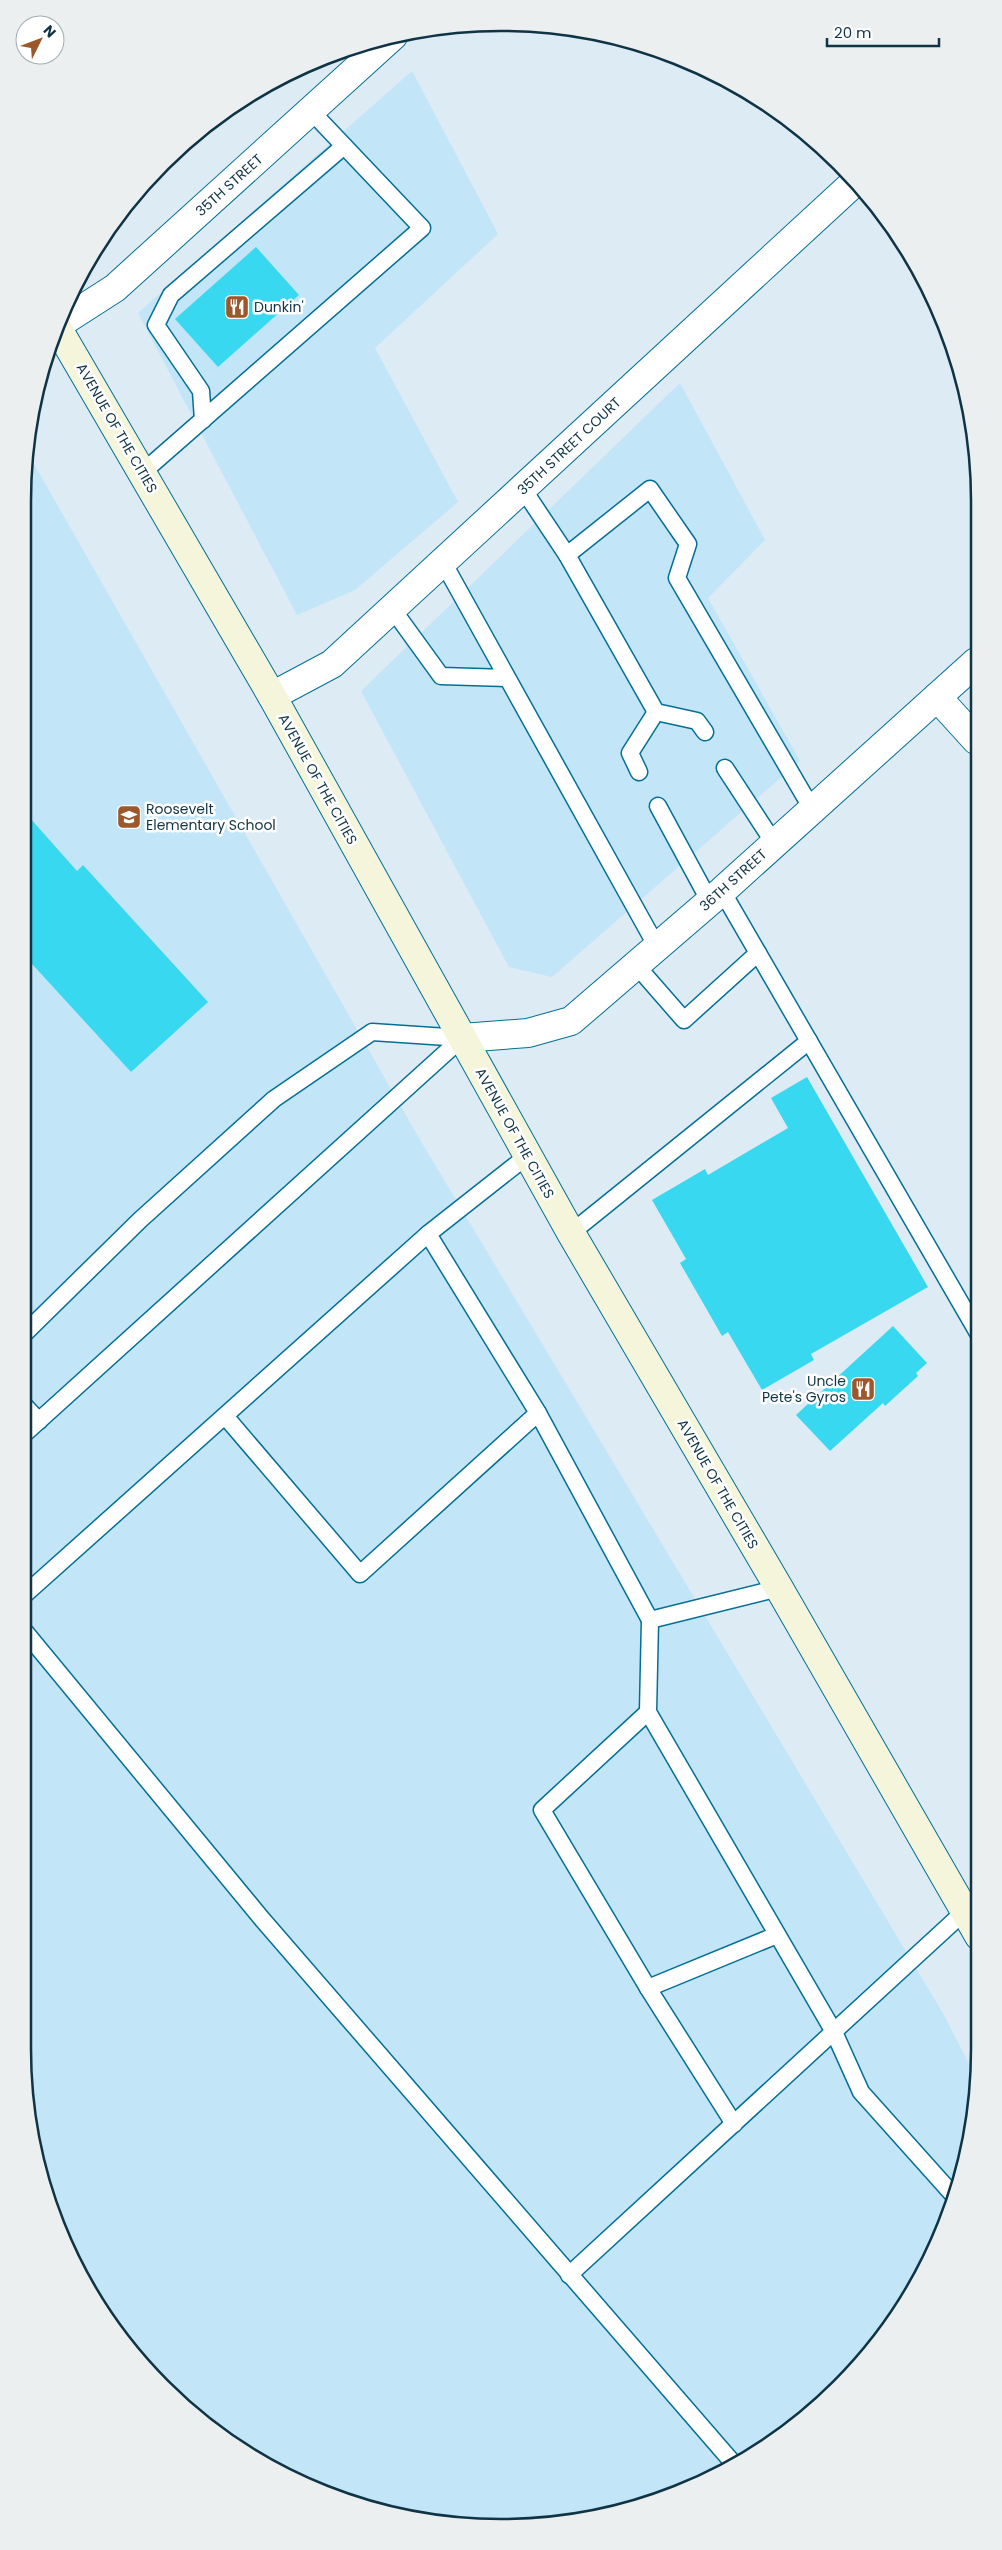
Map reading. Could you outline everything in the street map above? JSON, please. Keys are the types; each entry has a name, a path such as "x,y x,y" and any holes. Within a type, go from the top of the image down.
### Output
{"main road":[{"name":"AVENUE OF THE CITIES","path":"63,333 272,696 571,1233 779,1588 971,1903"}],"street":[{"name":"35TH STREET","path":"68,318 115,288 382,46"},
{"name":"35TH STREET COURT","path":"272,696 332,664 850,187"},
{"name":"36TH STREET","path":"462,1038 528,1033 571,1021 716,896 971,667"},
{"path":"937,698 971,735"}],"lane":[{"path":"143,472 422,228 311,111"},
{"path":"203,420 201,391 156,325 171,295 344,146"},
{"path":"523,489 567,555 656,712 697,721 704,732"},
{"path":"567,555 650,489 688,544 677,578 812,809"},
{"path":"443,562 657,947"},
{"path":"391,608 441,676 507,678"},
{"path":"639,772 630,752 656,712"},
{"path":"725,768 774,843"},
{"path":"658,806 716,896 758,954 971,1320"},
{"path":"636,966 684,1020 758,954"},
{"path":"31,1327 140,1220 274,1099 372,1032 462,1038"},
{"path":"31,1428 462,1038"},
{"path":"571,1233 809,1041"},
{"path":"31,1589 428,1234 527,1156"},
{"path":"428,1234 538,1413 650,1620 648,1712 834,2032 861,2092 949,2190"},
{"path":"31,1413 39,1421"},
{"path":"225,1416 360,1574 538,1413"},
{"path":"650,1620 779,1588"},
{"path":"31,1639 262,1919 730,2459"},
{"path":"648,1712 542,1810 622,1949 734,2124"},
{"path":"569,2275 971,1906"},
{"path":"648,1988 777,1935"}],"shaded area":[{"path":"412,71 498,234 375,348 458,502 355,590 297,615 138,313"},
{"path":"680,383 765,540 708,598 800,761 552,977 509,967 361,691"},
{"path":"33,462 416,1133 941,2010 970,2066 967,2110 955,2171 946,2200 935,2229 908,2284 874,2335 854,2359 811,2402 787,2422 736,2456 681,2483 652,2494 593,2510 532,2518 501,2519 470,2518 409,2510 350,2494 321,2483 266,2456 215,2422 191,2402 148,2359 110,2310 94,2284 67,2229 47,2171 40,2141 32,2080 31,501"}],"building":[{"name":"Dunkin'","path":"256,247 299,295 218,367 175,319"},
{"path":"31,819 77,871 83,865 208,1002 131,1072 31,963"},
{"path":"807,1077 928,1287 811,1354 814,1360 762,1390 728,1332 722,1336 680,1263 686,1259 652,1200 705,1169 708,1175 788,1128 771,1098"},
{"name":"Uncle Pete's Gyros","path":"893,1326 927,1363 916,1373 918,1376 885,1406 883,1403 830,1451 796,1415"}],"place":[{"name":"Dunkin'","path":"237,307"},
{"name":"Roosevelt Elementary School","path":"129,817"},
{"name":"Uncle Pete's Gyros","path":"863,1389"}]}
